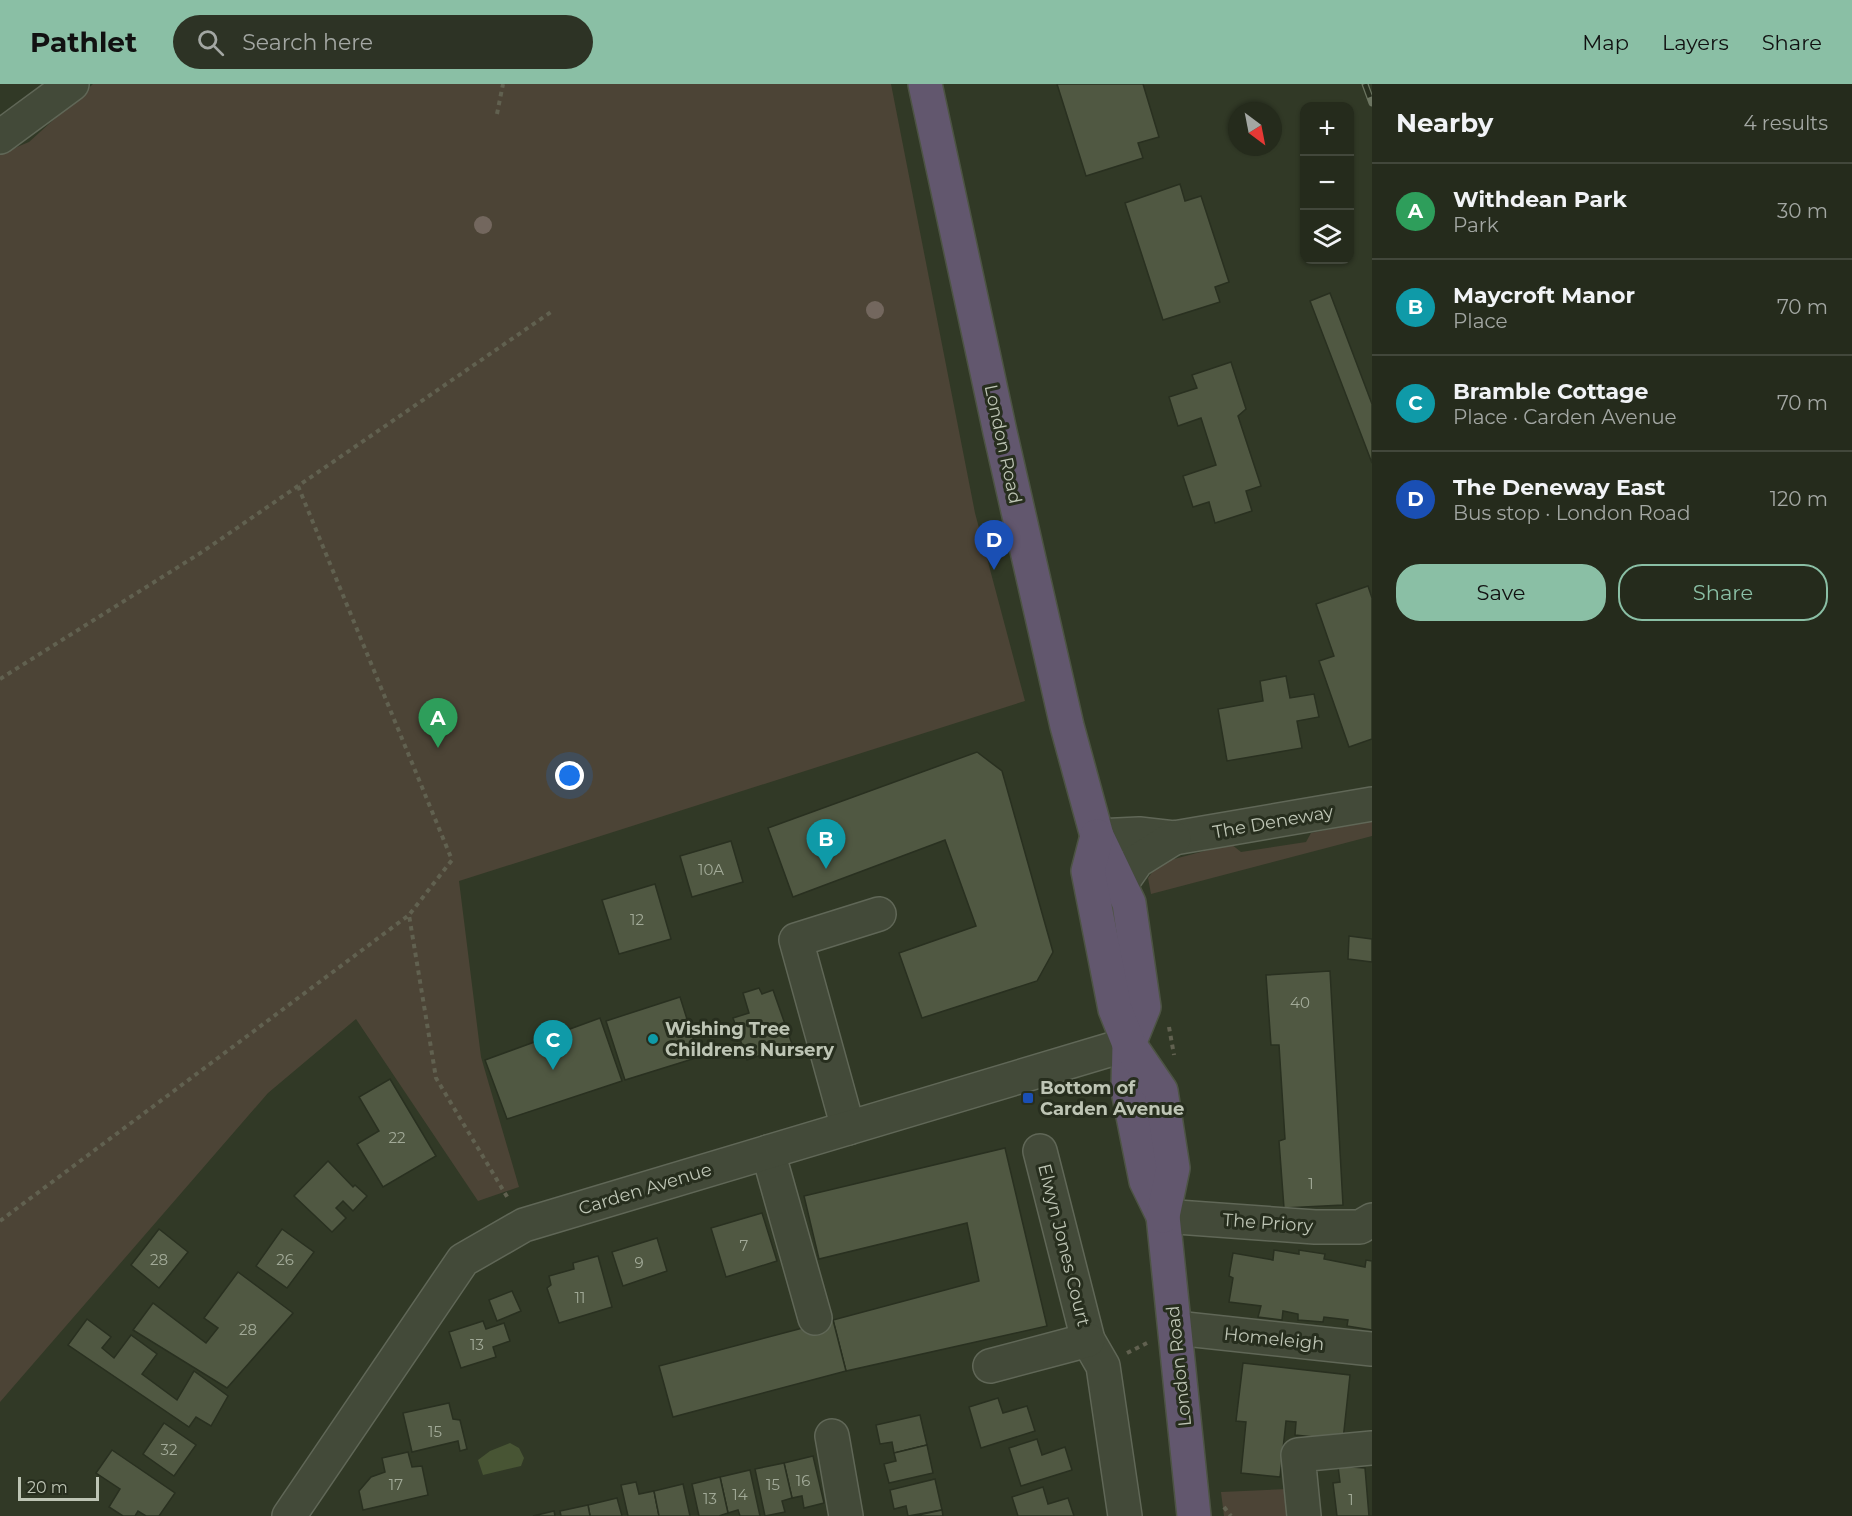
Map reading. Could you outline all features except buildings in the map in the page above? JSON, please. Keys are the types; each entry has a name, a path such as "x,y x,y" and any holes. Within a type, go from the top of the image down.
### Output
{"highway":[{"name":"London Road","path":"926,84 1047,639 1097,836 1128,903 1144,1007 1129,1044 1128,1091 1146,1181 1163,1216 1194,1516"},
{"name":"London Road","path":"1097,836 1088,871 1115,1009 1129,1044"}],"street":[{"path":"0,136 72,84"},
{"name":"The Deneway","path":"1097,836 1139,834 1174,838 1372,804"},
{"name":"The Deneway","path":"1121,884 1137,861 1174,838"},
{"path":"848,1128 796,940 879,914"},
{"name":"Carden Avenue","path":"289,1516 463,1260 524,1225 1129,1044"},
{"name":"Elwyn Jones Court","path":"990,1366 1095,1353 1040,1151"},
{"path":"768,1152 815,1318"},
{"name":"The Priory","path":"1163,1216 1315,1227 1360,1227 1372,1220"},
{"name":"Homeleigh","path":"1176,1328 1372,1349"},
{"path":"1095,1353 1125,1516"},
{"path":"832,1436 846,1516"},
{"path":"1304,1516 1298,1455 1372,1448"}],"path":[{"path":"497,114 503,84"},
{"path":"0,680 202,552 551,312"},
{"path":"0,1221 409,915 452,860 298,486"},
{"path":"409,915 436,1078 524,1225"},
{"path":"1095,1353 1176,1328"}],"shaded area":[{"path":"93,84 891,84 975,513 1025,701 459,881 481,1057 519,1187 478,1201 356,1019 268,1093 0,1402 0,154 29,142"},
{"path":"1372,820 1372,836 1151,894 1148,878 1159,863 1231,844 1241,852 1306,842 1311,833"},
{"path":"510,1443 519,1448 524,1458 521,1466 483,1475 478,1460 490,1451"},
{"path":"1287,1489 1291,1516 1224,1516 1221,1492"}],"railway":[{"path":"1365,84 1372,103"}],"place":[{"name":"The Deneway East","path":"994,570"},
{"name":"Withdean Park","path":"438,748"},
{"name":"Maycroft Manor","path":"826,869"},
{"name":"Wishing Tree Childrens Nursery","path":"653,1039"},
{"name":"Bramble Cottage","path":"553,1070"},
{"name":"Bottom of Carden Avenue","path":"1028,1098"}]}
